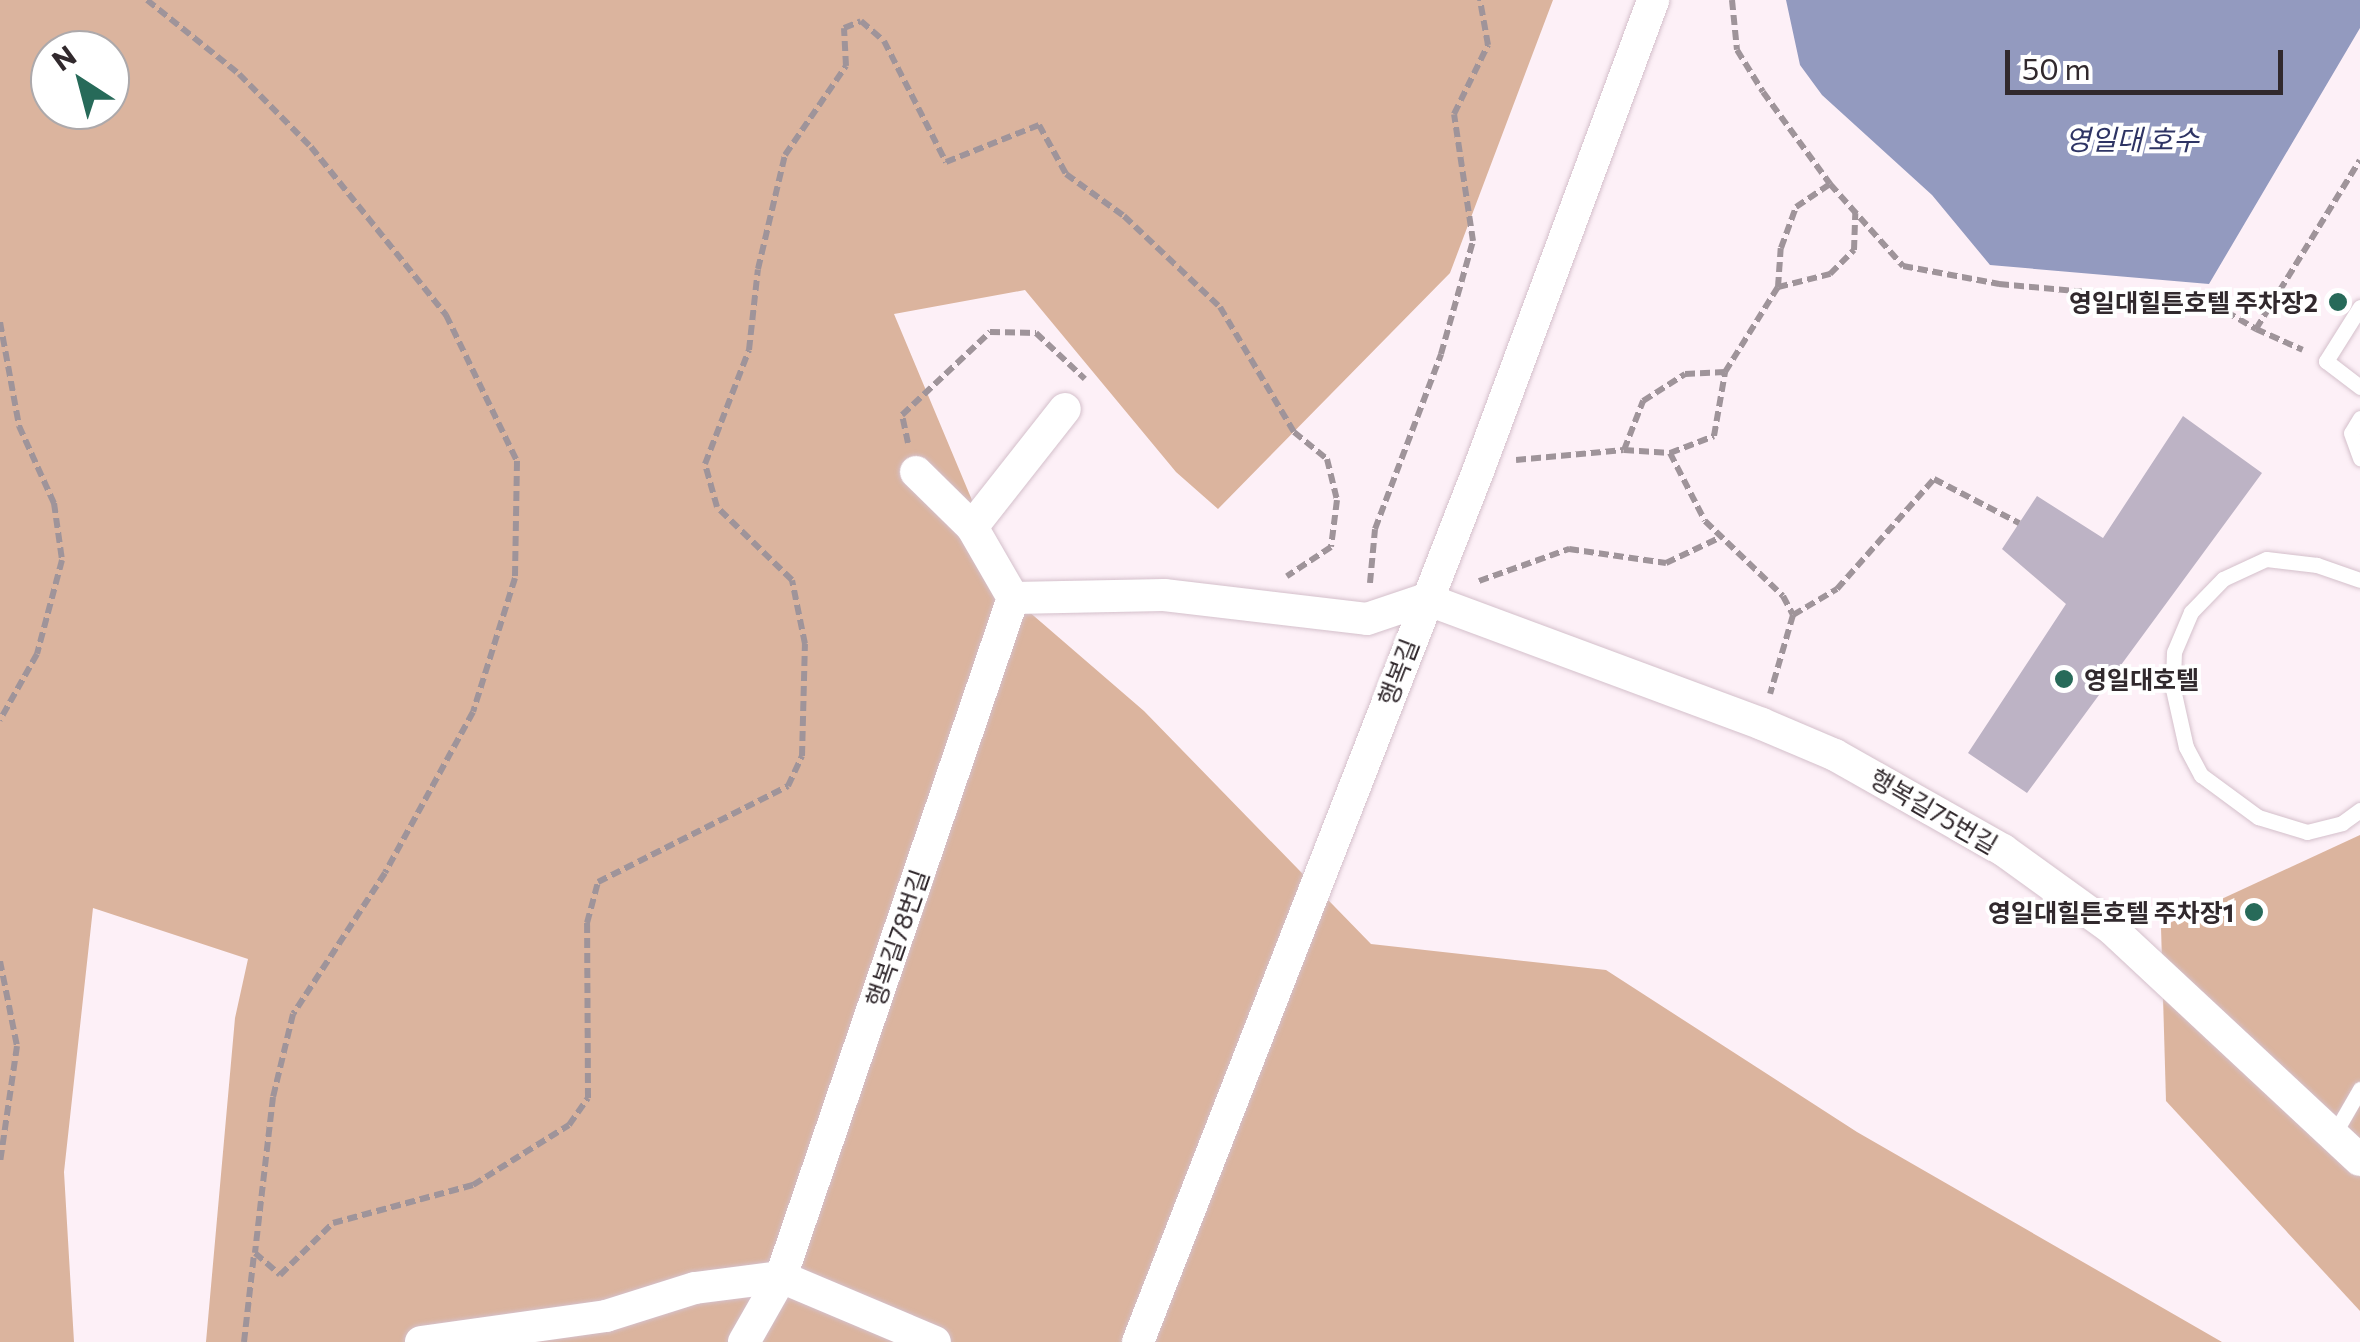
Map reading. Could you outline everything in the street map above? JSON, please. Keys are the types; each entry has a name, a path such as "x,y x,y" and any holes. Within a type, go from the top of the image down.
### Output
{"street":[{"name":"행복길","path":"1138,1342 1480,466 1653,0"},
{"path":"972,527 1065,409"},
{"path":"916,472 972,527 1013,598 1164,596 1367,619 1426,600"},
{"name":"행복길78번길","path":"744,1342 781,1278 1013,598"},
{"name":"행복길75번길","path":"1426,600 1762,724 1836,756 2004,850 2111,928 2360,1160"},
{"path":"420,1342 606,1316 695,1288 781,1278 935,1342"}],"lane":[{"path":"2360,307 2326,362 2360,387"},
{"path":"2360,418 2351,434 2360,458"},
{"path":"2360,580 2317,565 2266,559 2223,580 2191,612 2174,652 2173,689 2186,747 2201,776 2258,817 2307,832 2342,822 2360,810"},
{"path":"2334,1134 2360,1089"}],"path":[{"path":"147,0 240,74 311,146 422,284 474,367 517,461 514,578 473,712 385,873 293,1014 273,1097 244,1342"},
{"path":"1367,619 1375,528 1441,354 1473,241 1454,114 1488,45 1480,0"},
{"path":"1732,0 1737,50 1830,184 1903,266 1999,284 2213,304 2326,362"},
{"path":"254,1253 280,1275 332,1224 473,1185 568,1125 588,1098 587,923 598,882 788,786 802,756 805,644 792,580 717,506 705,464 749,350 758,269 785,154 846,66 844,28 861,21 884,41 946,162 1039,125 1066,174 1124,216 1220,307 1242,338 1294,432 1326,459 1337,500 1331,547 1244,604"},
{"path":"2256,329 2360,160"},
{"path":"1480,466 1624,450 1670,454 1714,436 1725,372 1778,287 1781,248 1796,207 1830,184"},
{"path":"1778,287 1830,274 1854,250 1856,212"},
{"path":"0,322 18,426 54,503 62,560 37,654 0,720"},
{"path":"916,472 902,416 990,332 1036,333 1086,380 1065,409"},
{"path":"1624,450 1643,401 1685,374 1725,372"},
{"path":"1670,454 1721,537 1784,596 1793,615 1762,724"},
{"path":"1793,615 1837,590 1934,479 2019,523"},
{"path":"1426,600 1569,548 1666,563 1721,537"},
{"path":"0,961 17,1046 0,1162"}],"shaded area":[{"path":"0,0 1553,0 1450,273 1218,509 1176,472 1025,290 894,314 1013,598 1144,711 1371,944 1606,970 1857,1132 2222,1342 206,1342 235,1018 248,959 93,908 64,1172 74,1342 0,1342"},
{"path":"2360,835 2360,1311 2166,1101 2161,927"}],"water":[{"name":"영일대 호수","path":"1786,0 2360,0 2360,28 2209,284 1990,265 1932,195 1822,95 1800,65"}],"building":[{"name":"영일대호텔","path":"2183,416 2262,473 2027,793 1968,753 2066,604 2002,549 2037,496 2103,538"}],"place":[{"name":"영일대힐튼호텔 주차장2","path":"2338,302"},
{"name":"영일대호텔","path":"2064,679"},
{"name":"영일대힐튼호텔 주차장1","path":"2254,912"}]}
